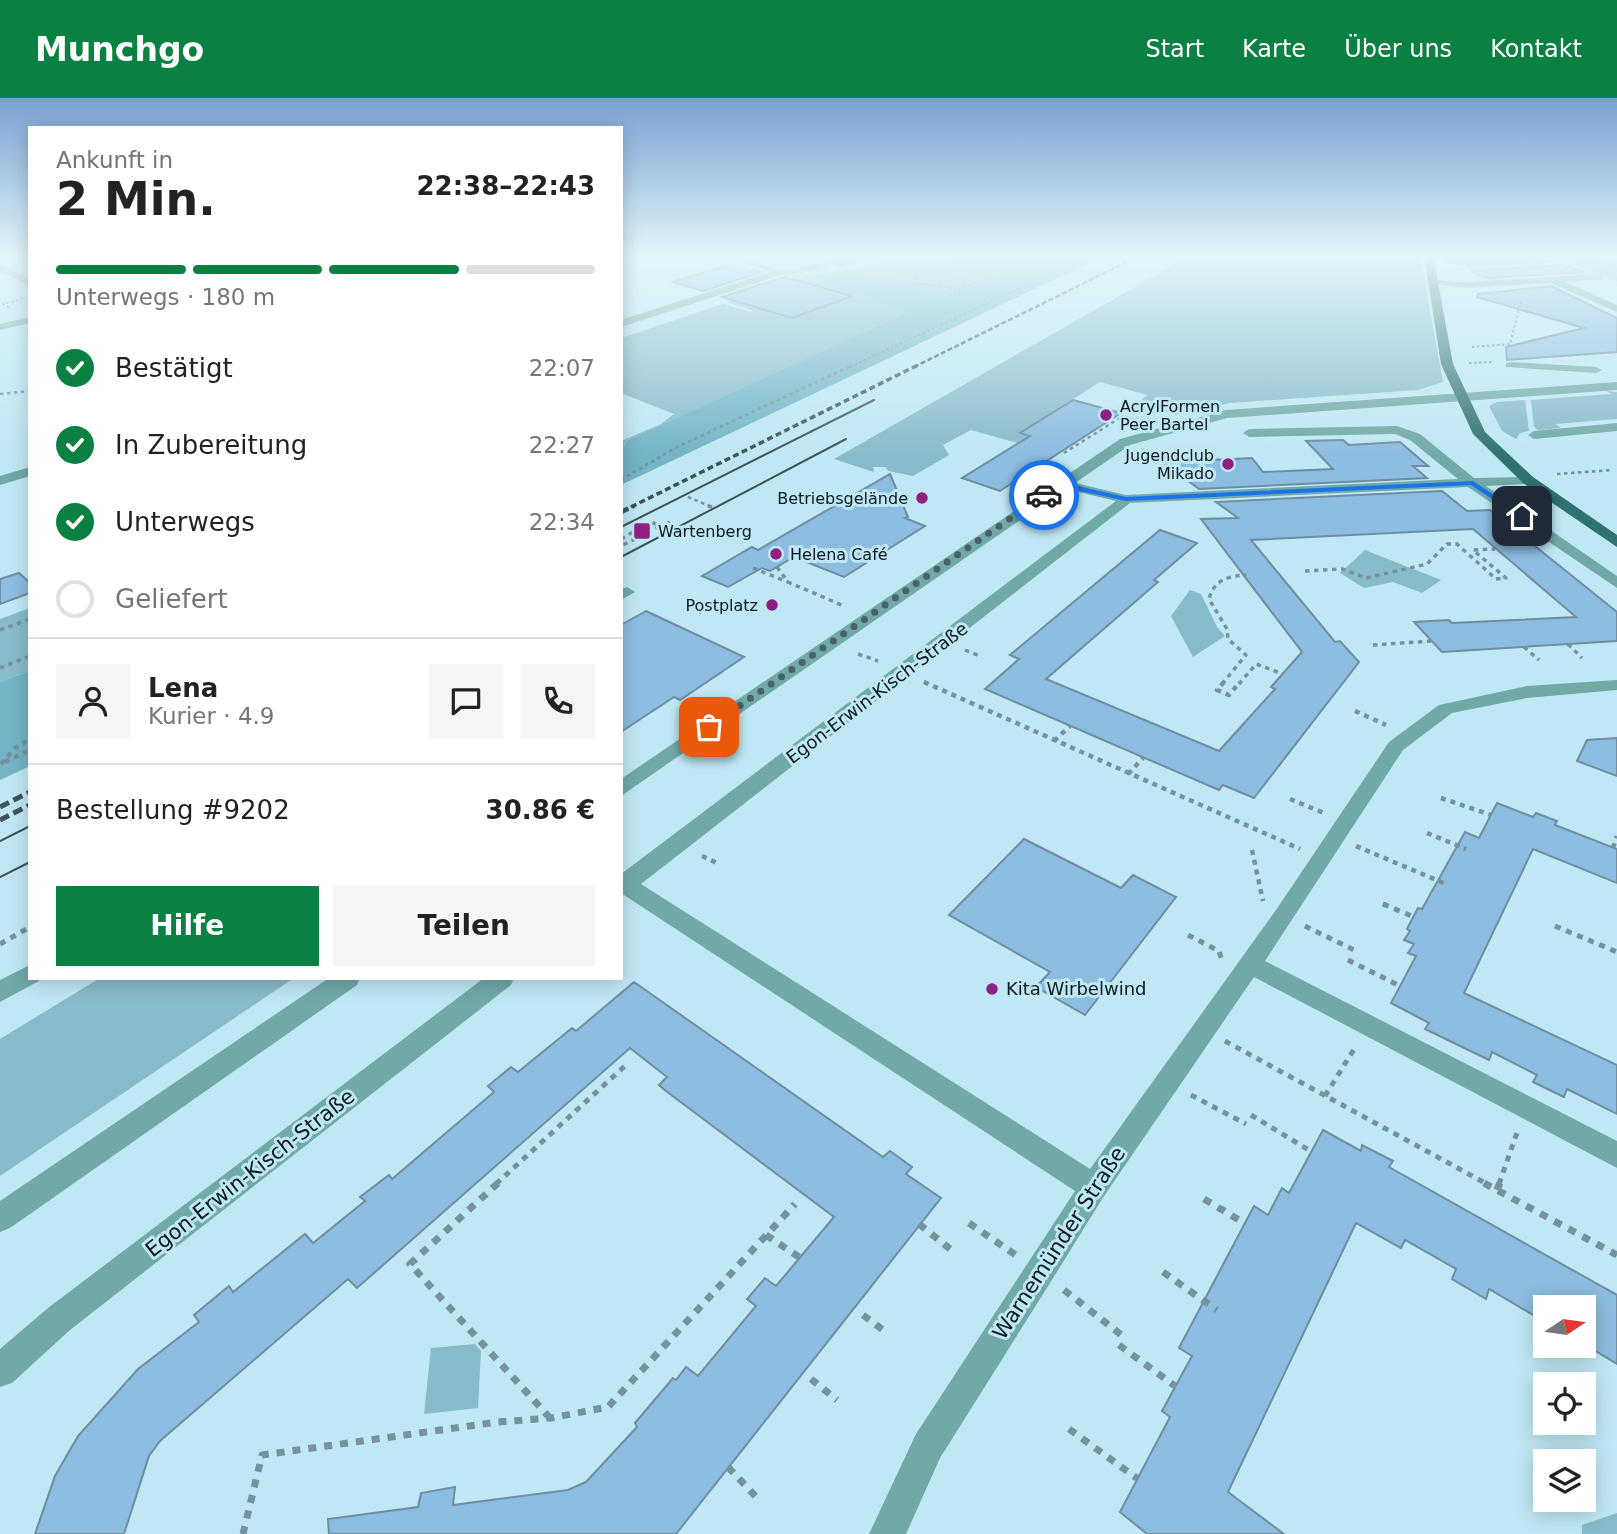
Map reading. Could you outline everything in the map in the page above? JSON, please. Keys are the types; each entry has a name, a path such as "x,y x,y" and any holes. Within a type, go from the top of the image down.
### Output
{"main road":[{"path":"1440,322 1447,364 1479,434 1528,480 1617,542"}],"street":[{"path":"0,327 21,322"},
{"path":"1505,363 1603,368 1617,385"},
{"path":"623,788 1060,484 1125,442 1226,414 1617,385"},
{"path":"1534,435 1617,427"},
{"path":"1249,433 1396,430 1415,437 1473,483 1617,583"},
{"path":"0,481 28,472"},
{"path":"1060,484 1126,499 1528,480"},
{"name":"Egon-Erwin-Kisch-Straße","path":"1094,1187 623,885 904,673 1126,499"},
{"name":"Warnemünder Straße","path":"887,1534 928,1446 1094,1187 1284,916 1396,746 1446,709 1527,692 1617,685"},
{"path":"1246,970 1617,1155"},
{"path":"0,992 28,975"},
{"path":"0,1218 345,980"},
{"name":"Egon-Erwin-Kisch-Straße","path":"0,1371 60,1319 499,980"}],"path":[{"path":"623,479 675,447 944,322"},
{"path":"1472,347 1510,344 1515,322"},
{"path":"1469,363 1505,363"},
{"path":"0,394 28,391"},
{"path":"1556,474 1612,470"},
{"path":"688,497 712,507"},
{"path":"623,546 670,522"},
{"path":"623,538 652,523 660,526 623,546"},
{"path":"1305,571 1342,569 1366,578 1427,564 1447,544 1457,544 1496,579 1506,578 1474,550 1495,549"},
{"path":"777,567 788,582"},
{"path":"753,568 844,606"},
{"path":"1246,575 1229,576 1212,588 1209,599 1227,629 1228,639 1247,655 1217,690 1229,695 1256,664 1283,674"},
{"path":"0,629 28,620"},
{"path":"1373,645 1432,642"},
{"path":"1568,644 1582,658"},
{"path":"1524,647 1539,660"},
{"path":"858,654 870,660"},
{"path":"0,668 28,657"},
{"path":"904,673 1322,859"},
{"path":"1355,711 1411,736"},
{"path":"1054,741 1070,726"},
{"path":"1,764 15,748 28,740"},
{"path":"1,764 28,751"},
{"path":"1128,774 1143,758"},
{"path":"1441,798 1491,816"},
{"path":"1290,799 1341,830 1446,884"},
{"path":"1427,833 1465,849"},
{"path":"1613,848 1617,836"},
{"path":"1252,850 1265,906 1354,950"},
{"path":"1383,904 1414,917"},
{"path":"1555,926 1617,952"},
{"path":"0,944 28,928"},
{"path":"1188,934 1219,951 1223,964 1246,970"},
{"path":"1348,960 1400,986"},
{"path":"1204,1030 1617,1255"},
{"path":"1325,1096 1360,1039"},
{"path":"551,1419 410,1264 627,1064"},
{"path":"1167,1083 1246,1124"},
{"path":"1251,1115 1312,1152"},
{"path":"1497,1190 1521,1122"},
{"path":"1204,1199 1244,1223"},
{"path":"243,1534 262,1455 498,1422 551,1419 608,1407 795,1205"},
{"path":"919,1224 950,1249"},
{"path":"766,1235 799,1257"},
{"path":"1163,1272 1217,1310"},
{"path":"1081,1304 1124,1337"},
{"path":"863,1315 887,1332"},
{"path":"1119,1345 1175,1386"},
{"path":"811,1379 837,1400"},
{"path":"1069,1429 1138,1479"},
{"path":"728,1467 759,1500"}],"shaded area":[{"path":"669,322 888,322 628,440 623,448 623,440 661,424 674,414 623,394 623,337"},
{"path":"887,322 965,322 623,484 623,448 628,440"},
{"path":"1074,322 1432,322 1443,382 1418,390 1230,403 1176,415 1139,402 1147,395 1100,382 1020,433 1064,446 1045,451 971,430 943,445 949,455 913,476 888,471 886,467 873,467 874,472 834,459"},
{"path":"1606,391 1617,392 1617,419 1555,424 1561,428 1538,430 1534,427 1531,400 1611,394"},
{"path":"1525,400 1529,431 1520,433 1516,439 1502,431 1489,406 1497,402"},
{"path":"1365,550 1441,580 1422,593 1393,582 1364,588 1340,573"},
{"path":"1190,590 1201,594 1217,627 1225,636 1193,657 1171,616"},
{"path":"28,609 28,672 0,682 0,619"},
{"path":"28,672 28,767 0,780 0,682"},
{"path":"97,980 291,980 0,1176 0,1039"},
{"path":"475,1344 481,1351 478,1408 424,1414 431,1348"},
{"path":"1617,1513 1617,1534 1582,1534 1582,1525"}],"building":[{"path":"1563,322 1617,322 1617,352 1507,360 1506,347 1584,328"},
{"path":"1073,400 1121,413 1000,491 962,478 1030,436 1020,433"},
{"path":"1343,440 1349,445 1400,442 1428,466 1413,466 1427,478 1199,489 1163,462 1252,458 1263,472 1333,469 1306,441"},
{"path":"890,474 908,517 905,518 925,526 844,577 794,557 770,571 762,568 728,587 702,576 752,547 758,550"},
{"path":"1442,491 1467,511 1490,510 1617,612 1617,641 1442,652 1414,622 1449,620 1452,623 1576,617 1473,529 1251,540 1335,642 1340,641 1359,662 1254,798 1223,785 1219,790 985,689 1019,659 1010,655 1160,530 1197,543 1154,580 1158,582 1046,679 1219,751 1275,689 1271,687 1302,652 1201,519 1238,518 1216,502"},
{"path":"19,573 28,581 28,594 0,604 0,579"},
{"path":"646,611 744,657 680,700 674,697 623,731 623,624"},
{"path":"1617,738 1617,776 1577,761 1587,740"},
{"path":"1497,803 1533,817 1536,813 1557,821 1555,825 1617,849 1617,883 1533,849 1464,993 1617,1065 1617,1114 1567,1089 1564,1097 1533,1082 1537,1075 1492,1052 1489,1060 1425,1029 1429,1023 1391,1003 1416,956 1408,953 1414,944 1404,940 1418,908 1422,909 1465,832 1479,838"},
{"path":"1024,839 1121,888 1133,875 1176,897 1085,1015 1036,987 1050,972 949,915"},
{"path":"634,982 883,1157 890,1151 912,1167 906,1174 941,1198 676,1534 329,1534 328,1519 418,1507 421,1493 455,1487 453,1505 568,1490 586,1482 637,1427 635,1423 673,1378 676,1380 686,1367 698,1376 756,1306 747,1299 765,1278 776,1286 834,1217 666,1091 659,1085 667,1077 630,1048 357,1288 348,1279 160,1441 149,1456 124,1534 35,1534 55,1476 78,1436 138,1369 199,1322 194,1315 229,1286 233,1292 305,1234 313,1243 365,1201 360,1197 389,1175 392,1179 494,1092 488,1086 511,1067 518,1072 572,1028 576,1031"},
{"path":"1323,1130 1361,1151 1362,1145 1393,1161 1389,1167 1617,1295 1617,1364 1596,1351 1596,1295 1533,1295 1533,1315 1489,1289 1486,1299 1452,1279 1456,1269 1405,1240 1401,1248 1356,1223 1228,1492 1284,1534 1147,1534 1120,1512 1170,1417 1162,1411 1192,1356 1179,1348 1254,1206 1268,1215 1282,1188 1289,1193"}],"tram line":[{"path":"623,526 874,400"},
{"path":"623,556 846,439"},
{"path":"0,841 28,827"},
{"path":"0,877 28,863"}],"railway":[{"path":"914,367 1005,322"},
{"path":"631,507 918,365"},
{"path":"623,511 634,506"},
{"path":"0,807 28,793"},
{"path":"0,820 28,806"}],"way so far":[{"path":"709,727 1044,495"}],"place":[{"name":"AcrylFormen Peer Bartel","path":"1106,415"},
{"name":"Jugendclub Mikado","path":"1228,464"},
{"name":"Betriebsgelände","path":"922,498"},
{"name":"Wartenberg","path":"642,531"},
{"name":"Helena Café","path":"776,554"},
{"name":"Postplatz","path":"772,605"},
{"name":"Kita Wirbelwind","path":"992,989"}],"route":[{"path":"1044,495 1060,484 1126,499 1473,483 1522,516"}]}
